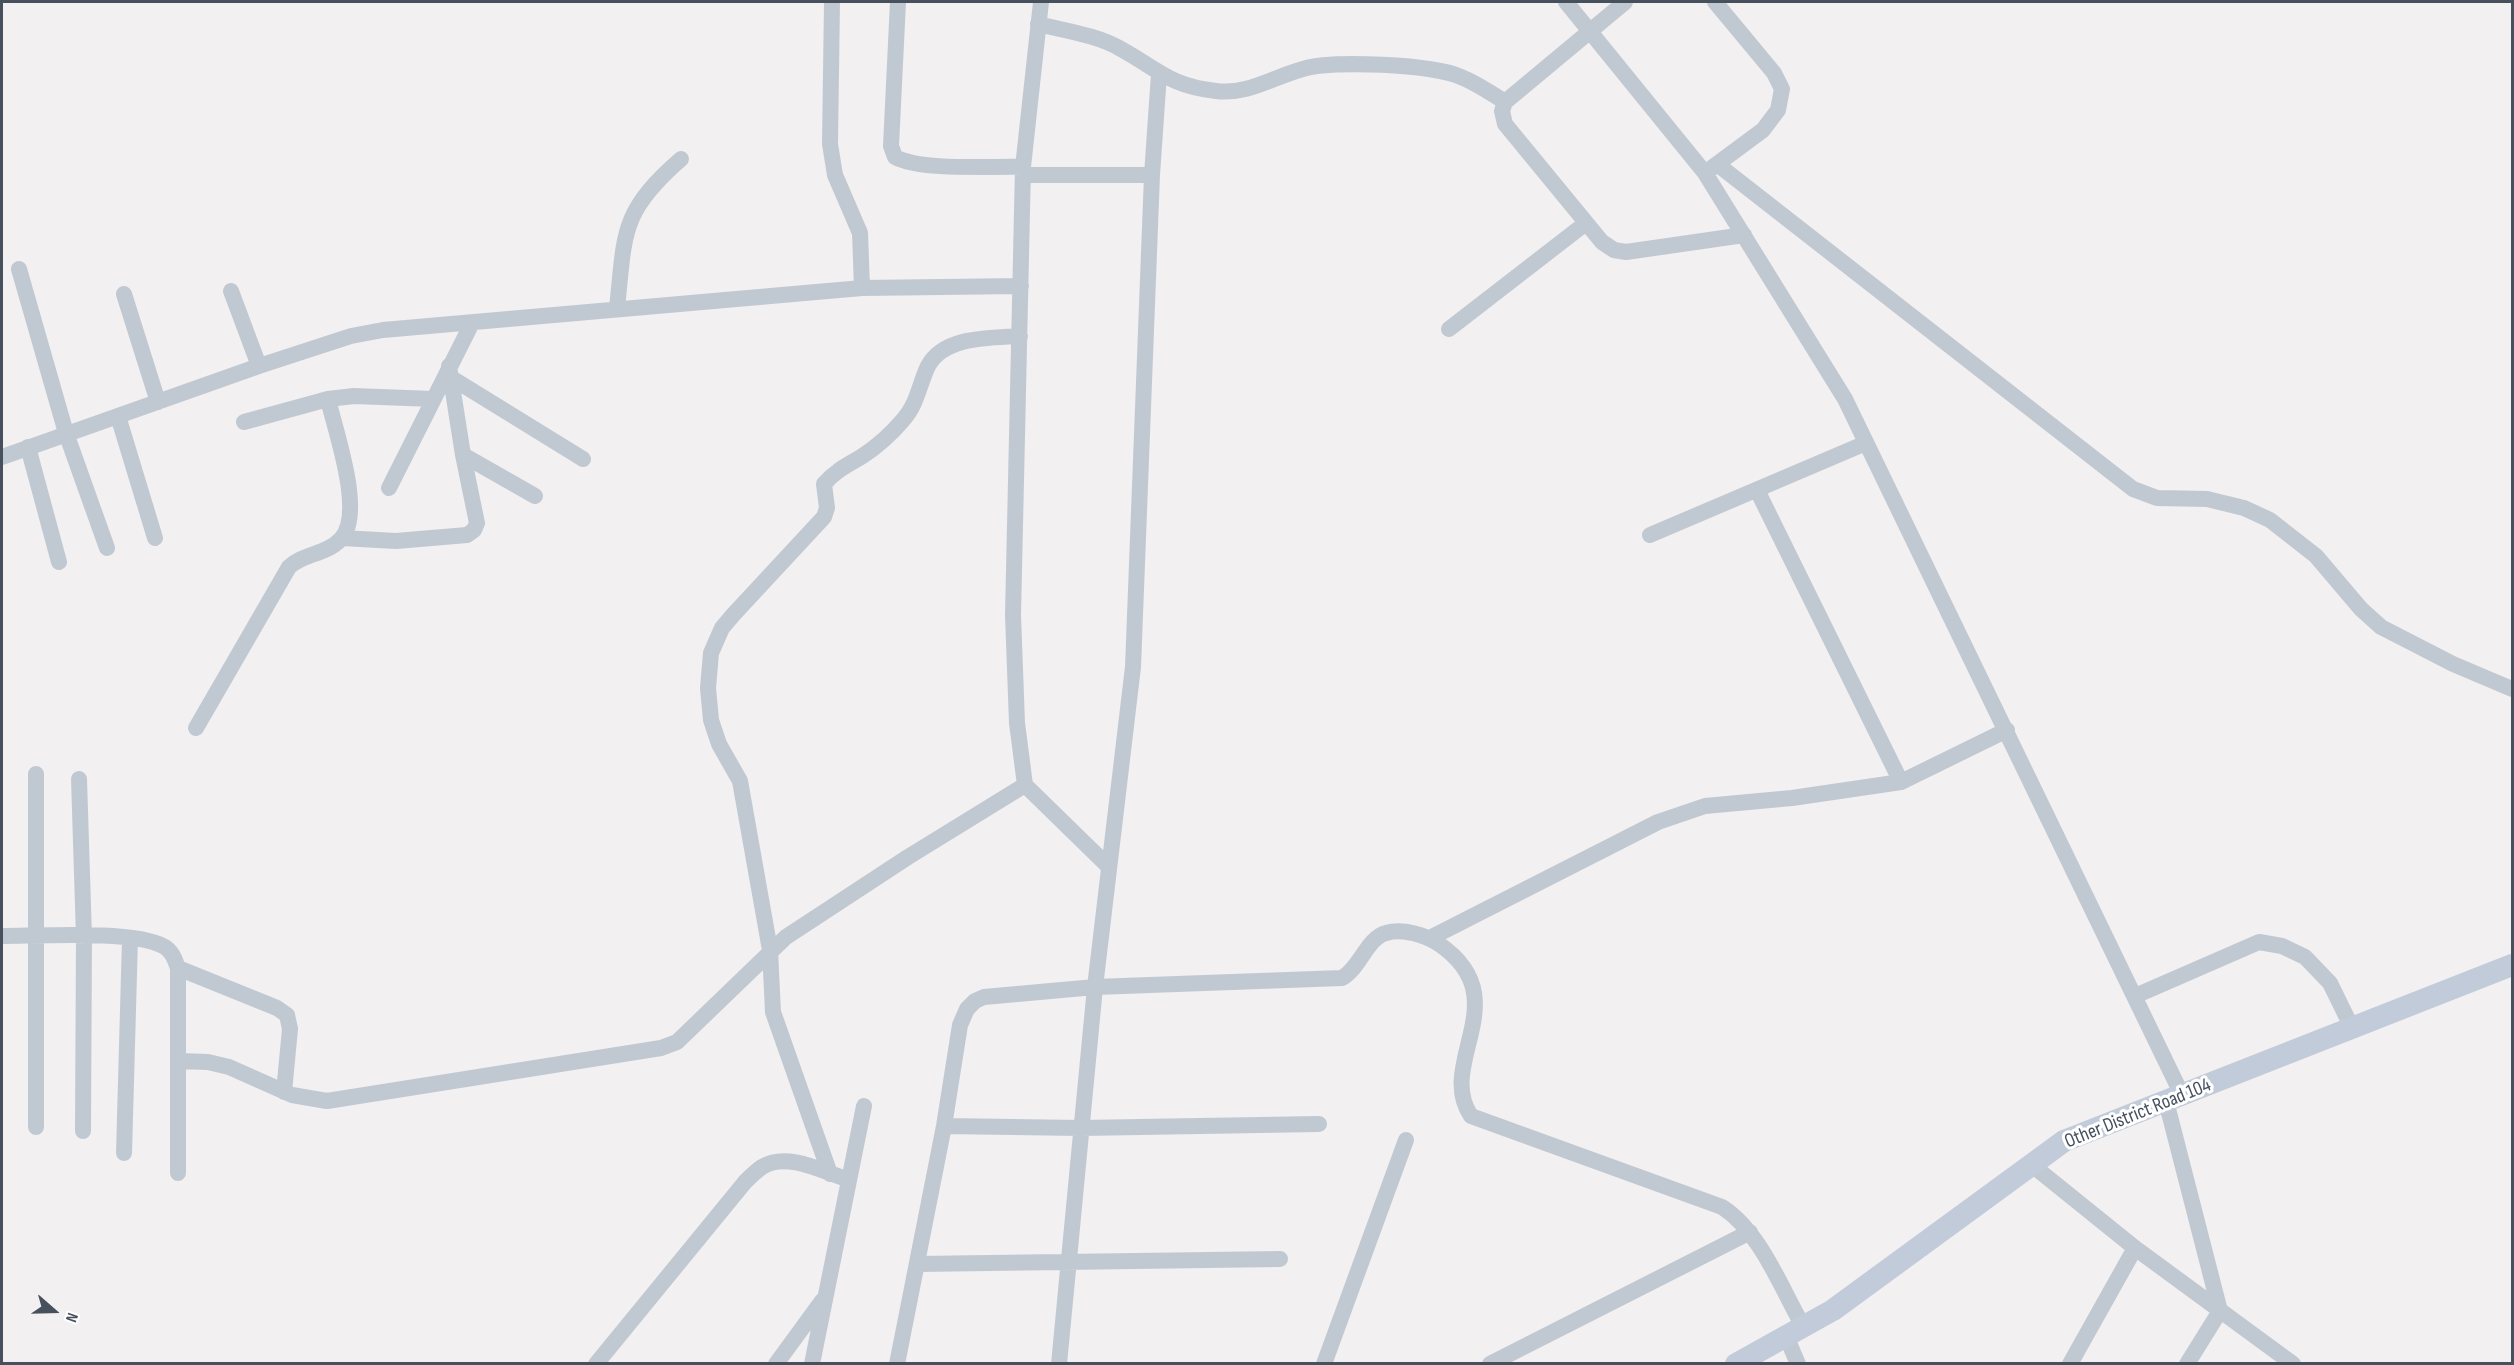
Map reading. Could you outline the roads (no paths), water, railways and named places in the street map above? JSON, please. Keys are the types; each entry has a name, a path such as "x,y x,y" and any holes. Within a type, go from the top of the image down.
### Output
{"street":[{"path":"832,2 830,144 835,176 860,233 862,288"},
{"path":"898,2 891,146 895,157 904,162 922,164 1023,171 1152,175"},
{"path":"1041,2 1023,171 1013,615 1017,723 1025,785 1108,866"},
{"path":"1566,2 1711,168 2133,489 2157,498 2207,499 2244,508 2270,520 2316,556 2361,609 2381,627 2453,664 2512,689"},
{"path":"1625,2 1505,102 1502,111 1505,124 1602,242 1614,250 1626,252 1744,235"},
{"path":"1711,168 1763,130 1778,110 1782,89 1774,73 1715,2"},
{"path":"1038,24 1120,48 1159,74 1191,88 1220,92 1246,90 1306,68 1328,65 1428,68 1460,76 1505,102"},
{"path":"1059,1364 1095,987 1133,667 1152,175 1159,74"},
{"path":"617,308 625,232 635,209 658,179 681,159"},
{"path":"1711,168 1744,235 1845,399 2135,996 2174,1098 2220,1311 2187,1364"},
{"path":"1449,329 1586,223"},
{"path":"19,269 66,433 107,548"},
{"path":"2,457 259,366 351,336 383,330 862,288 1021,286"},
{"path":"231,291 259,366"},
{"path":"124,294 158,402"},
{"path":"389,488 433,399 450,372 472,323"},
{"path":"830,1174 773,1012 770,950 740,781 718,744 711,720 708,688 711,652 722,628 824,517 827,508 824,484 835,472 863,455 902,421 914,406 928,366 936,354 975,339 1020,336"},
{"path":"342,538 396,541 467,535 474,530 477,523 463,455 450,372"},
{"path":"450,372 583,459"},
{"path":"244,422 328,399 354,396 433,399"},
{"path":"196,728 289,567 297,560 325,552 342,538 349,525 352,512 328,399"},
{"path":"118,416 154,537"},
{"path":"1650,535 1866,443"},
{"path":"28,447 59,562"},
{"path":"463,455 536,496"},
{"path":"1757,490 1902,782"},
{"path":"1430,938 1658,822 1696,809 1902,782 2007,730"},
{"path":"36,774 36,1127"},
{"path":"79,779 84,937 83,1131"},
{"path":"179,1061 208,1062 229,1067 284,1092 327,1101 661,1048 677,1042 770,950 899,863 1025,785"},
{"path":"897,1364 944,1126 960,1025 967,1009 975,1000 984,997 1095,987 1342,978 1353,972 1374,942 1384,933 1397,931 1430,938 1452,953 1468,976 1475,993 1475,1017 1461,1085 1463,1104 1471,1116 1722,1207 1735,1216 1750,1232 1795,1331 1798,1364"},
{"path":"2,936 149,940 166,947 172,954 178,968 178,1173"},
{"path":"124,1153 130,938"},
{"path":"2135,996 2259,942 2282,945 2305,957 2330,983 2352,1028"},
{"name":"Other District Road 104","path":"1736,1364 1833,1310 2064,1141 2512,965"},
{"path":"178,968 277,1008 287,1015 290,1029 284,1092"},
{"path":"812,1364 864,1106"},
{"path":"944,1126 1082,1128 1319,1124"},
{"path":"1324,1364 1406,1140"},
{"path":"596,1364 744,1182 761,1167 772,1162 790,1161 849,1180"},
{"path":"2032,1165 2134,1248 2282,1360"},
{"path":"1490,1364 1750,1232"},
{"path":"2070,1364 2134,1248"},
{"path":"916,1264 1280,1259"},
{"path":"776,1364 826,1296"}]}
